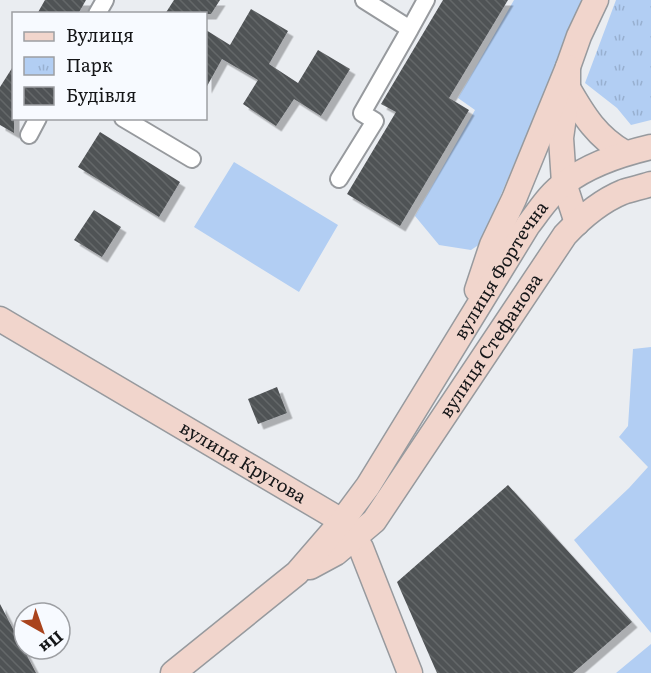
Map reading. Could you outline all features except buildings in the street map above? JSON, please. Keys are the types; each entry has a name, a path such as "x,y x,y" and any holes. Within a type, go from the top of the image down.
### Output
{"main road":[{"path":"465,329 492,245 568,78 596,0"},
{"path":"568,78 590,124 607,143 625,153"},
{"path":"568,78 561,138 564,183 577,223"},
{"path":"564,183 625,153 651,147"},
{"name":"вулиця Фортечна","path":"349,530 368,486 528,225 564,183"},
{"name":"вулиця Стефанова","path":"349,530 374,521 555,249 577,223 622,192 651,184"},
{"name":"вулиця Кругова","path":"0,319 349,530"},
{"path":"173,673 297,573 336,553 349,530 361,548 410,673"}],"street":[{"path":"364,0 410,29"},
{"path":"339,180 375,121 362,112 426,0"},
{"path":"29,135 37,120"},
{"path":"126,120 192,159"}],"green space":[{"path":"514,0 584,0 480,244 471,250 439,245 415,216 475,110 458,98"},
{"path":"616,0 651,0 651,120 631,125 617,108 585,83"},
{"path":"234,162 338,225 299,292 194,227"},
{"path":"651,347 651,633 574,540 648,467 619,437 628,426 633,349"},
{"path":"651,644 651,673 616,673"}]}
